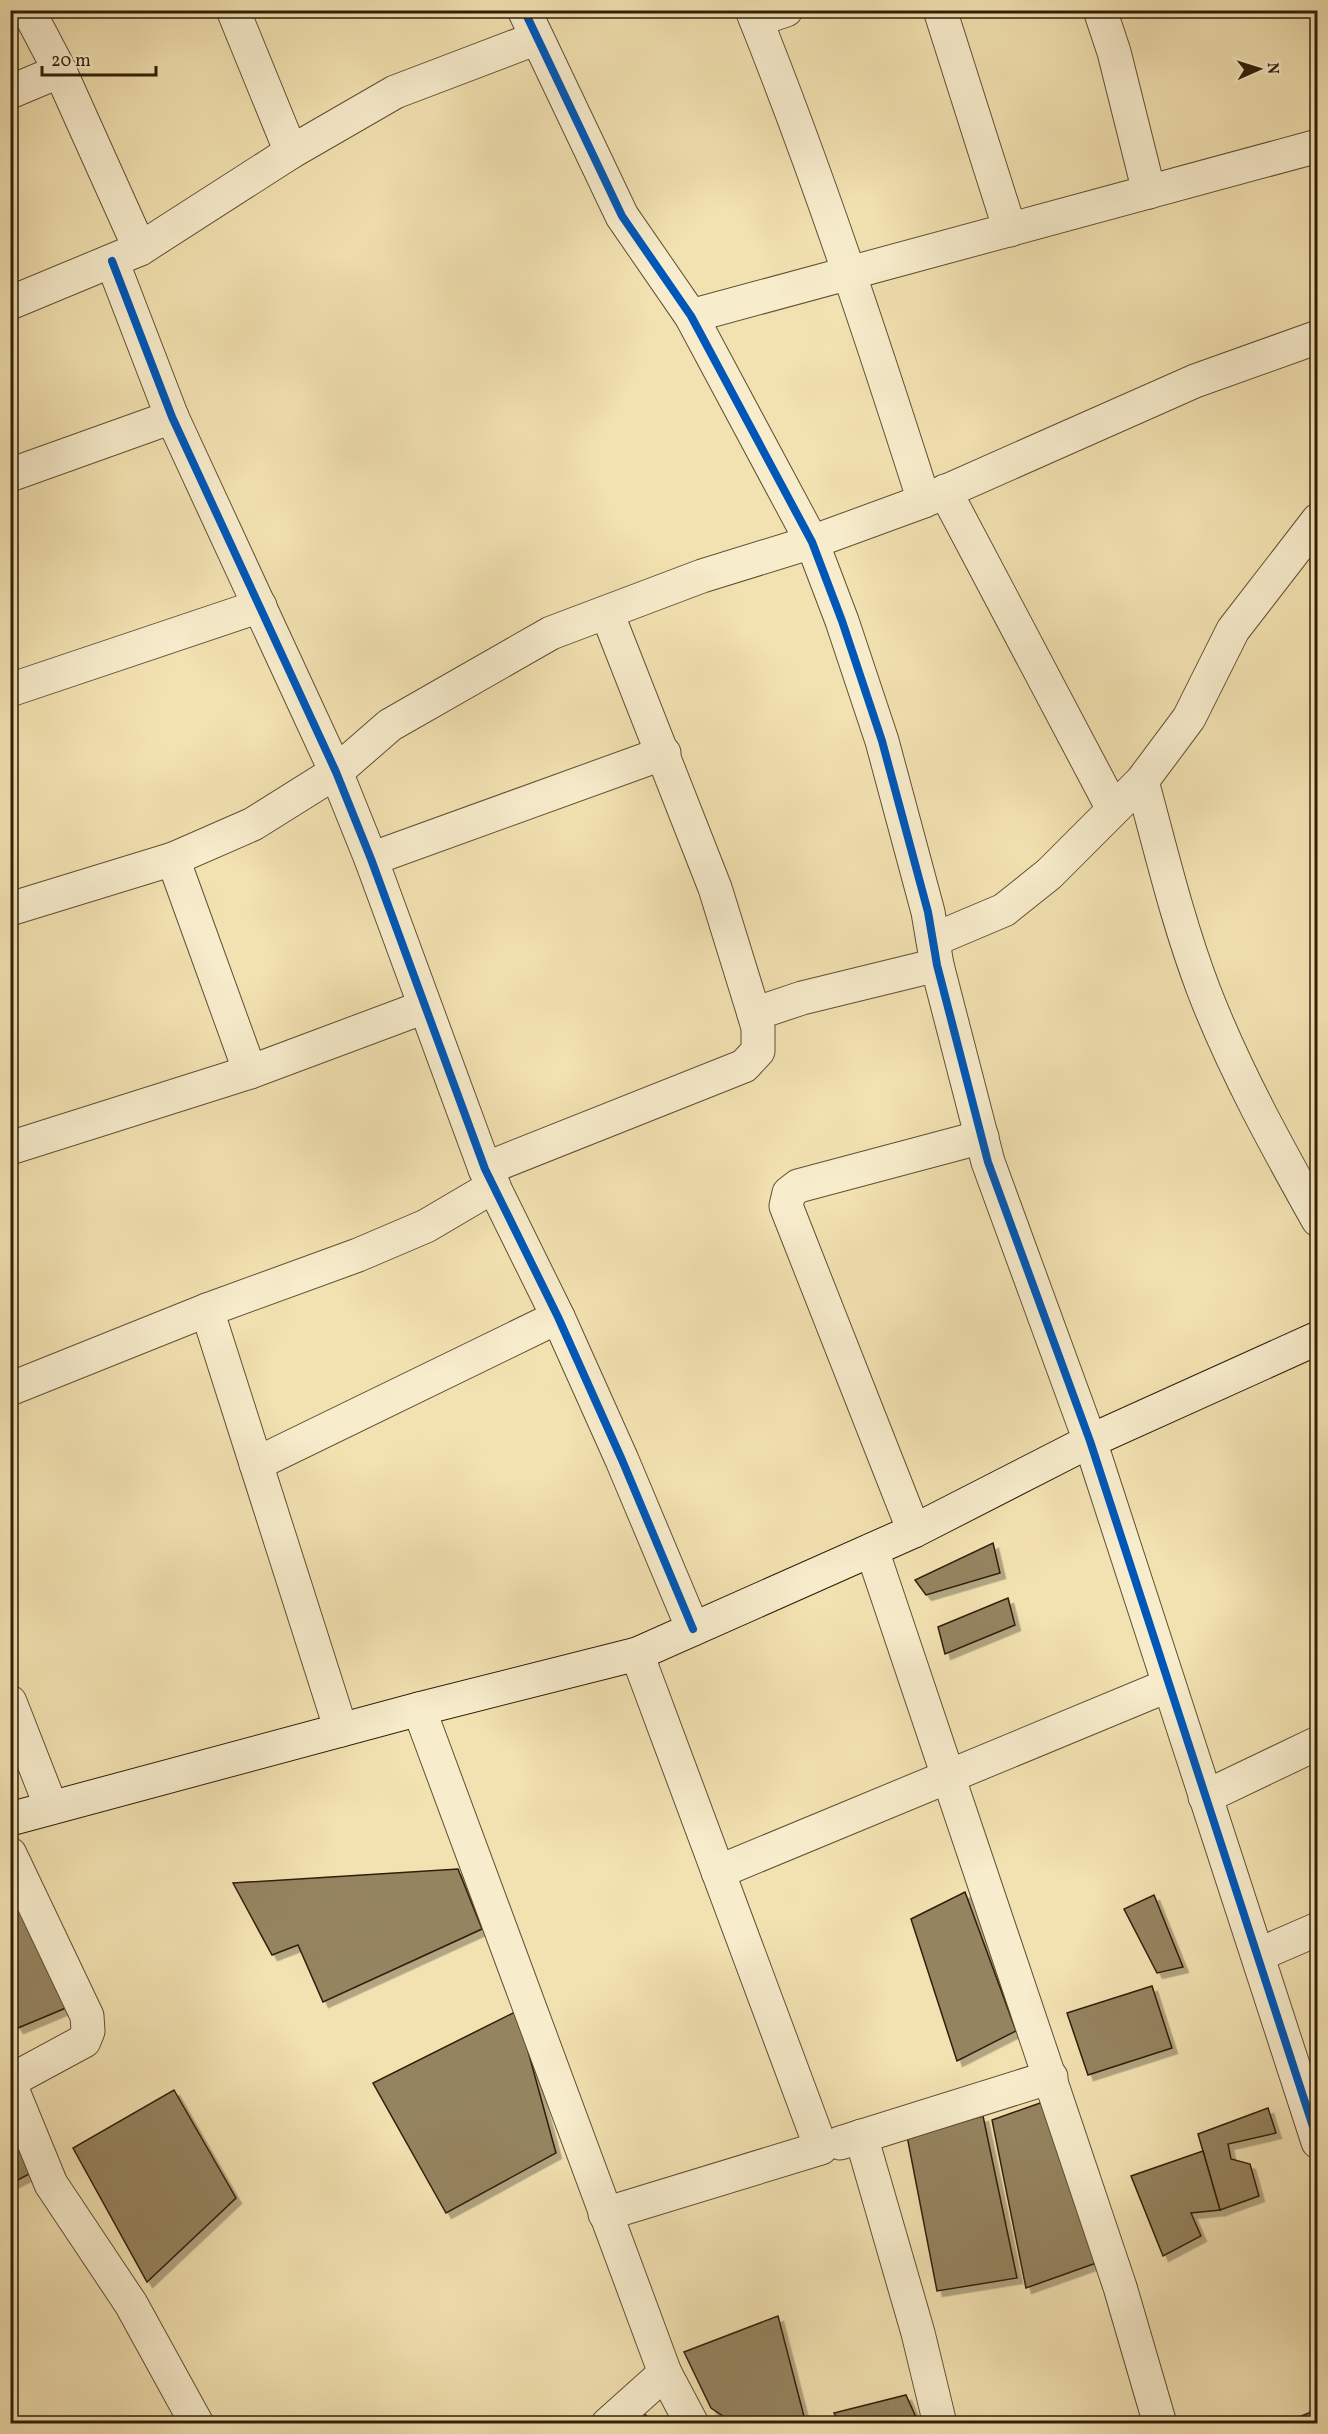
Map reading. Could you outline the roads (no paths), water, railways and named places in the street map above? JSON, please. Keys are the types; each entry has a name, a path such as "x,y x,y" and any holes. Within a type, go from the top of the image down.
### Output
{"street":[{"path":"28,10 60,71 126,255 172,417 336,772 371,859 424,1008 489,1177 558,1317 622,1460 693,1629"},
{"path":"233,10 291,152"},
{"path":"940,10 1010,230"},
{"path":"1100,10 1114,51 1149,192"},
{"path":"765,14 789,101 935,496 1113,809"},
{"path":"10,303 126,255 291,152 395,92 530,24 622,216 690,316 812,542 882,741 928,912 935,952 988,1162 1033,1277 1090,1441 1317,2142"},
{"path":"10,92 60,71"},
{"path":"690,316 1317,146"},
{"path":"10,909 173,859 254,824 336,772 390,725 551,633 739,563 812,542 935,496 1195,381 1317,337"},
{"path":"10,475 172,417"},
{"path":"754,1014 935,952 1004,910 1048,874 1142,781 1189,718 1233,630 1317,520"},
{"path":"10,690 260,606"},
{"path":"10,1389 207,1310 358,1255 426,1226 489,1177 744,1066 758,1051 758,1028 716,888 607,613"},
{"path":"371,859 664,753"},
{"path":"1142,781 1176,905 1204,991 1257,1110 1317,1220"},
{"path":"173,859 250,1072"},
{"path":"10,1148 250,1072 424,1008"},
{"path":"914,1531 786,1206 789,1193 798,1186 982,1137"},
{"path":"207,1310 341,1730"},
{"path":"256,1464 558,1317"},
{"path":"10,1819 419,1709 637,1654 914,1531 1090,1441 1317,1338"},
{"path":"872,1550 1120,2287 1160,2424"},
{"path":"637,1654 821,2148"},
{"path":"718,1872 1169,1686"},
{"path":"10,1702 51,1807"},
{"path":"419,1709 665,2373 692,2424"},
{"path":"1205,1797 1317,1743"},
{"path":"10,1854 87,2016 88,2031 84,2041 10,2082 51,2184 131,2304 197,2424"},
{"path":"1258,1955 1317,1929"},
{"path":"605,2214 1050,2077"},
{"path":"861,2136 918,2332 940,2424"},
{"path":"608,2424 665,2373"}]}
